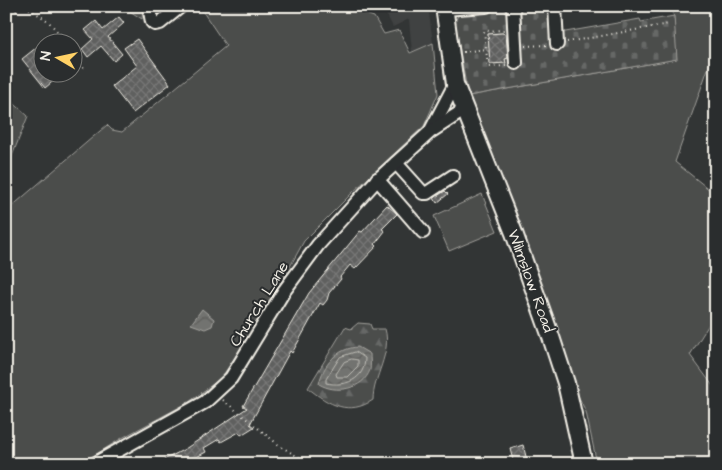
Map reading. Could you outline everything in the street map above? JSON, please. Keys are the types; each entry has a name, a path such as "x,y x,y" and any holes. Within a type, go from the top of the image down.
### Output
{"main road":[{"name":"Wilmslow Road","path":"444,8 455,84 462,107 514,233 551,337 566,384 584,464"}],"street":[{"path":"149,6 152,22 155,24 160,23 181,6"},
{"path":"444,8 486,6"},
{"path":"513,6 516,64"},
{"path":"555,6 557,44"},
{"name":"Church Lane","path":"430,132 455,84"},
{"name":"Church Lane","path":"98,463 205,402 232,378 300,267 377,180 430,132 462,107"},
{"path":"396,163 423,193 428,193 453,176"},
{"path":"377,180 423,232"}],"path":[{"path":"6,12 16,10 20,6"},
{"path":"25,6 48,21 58,32"},
{"path":"515,47 557,44 669,24"},
{"path":"514,29 484,31 489,68 516,64"},
{"path":"450,54 486,49"},
{"path":"215,394 280,446 310,464"}],"shaded area":[{"path":"382,6 428,6 433,43 412,52 409,19 393,27"}],"green space":[{"path":"122,6 143,6 142,19"},
{"path":"199,6 362,6 366,14 374,17 384,34 399,30 410,53 433,43 438,94 424,126 304,241 263,316 221,378 189,402 122,438 81,464 6,464 6,206 10,208 107,125 112,130 122,132 226,46"},
{"path":"716,6 716,46 675,162 716,195 716,313 690,355 716,390 716,464 597,464 586,412 575,389 468,96 676,59 673,8"},
{"path":"552,9 554,34 640,19 641,22 674,16 677,59 468,96 455,23 457,17 463,12","holes":["488,34 508,34 513,58 505,59 505,63 491,64 489,51 487,51 487,47 489,47"]},
{"path":"6,72 13,87 8,98 28,116 6,171"},
{"path":"482,194 497,231 449,251 434,216"},
{"path":"358,323 370,324 372,329 385,329 386,347 373,400 364,405 347,408 331,403 308,388 345,327 351,329"}],"water":[{"path":"202,309 214,319 212,326 205,329 191,324"},
{"path":"358,347 370,354 370,370 361,382 355,386 340,389 333,389 319,384 324,370 337,354 350,348"}],"building":[{"path":"119,17 124,23 108,37 122,54 114,61 101,46 88,57 82,49 93,39 85,30 96,21 103,30"},
{"path":"488,34 506,34 508,58 505,59 506,63 490,64"},
{"path":"137,39 170,84 133,113 112,86 137,66 124,48"},
{"path":"32,51 32,72 22,59"},
{"path":"40,82 52,82 45,88"},
{"path":"445,191 448,194 437,203 434,198"},
{"path":"387,205 397,214 382,229 385,231 375,244 377,246 355,269 350,265 329,293 327,300 323,305 320,303 292,353 290,351 250,424 254,427 241,435 239,432 221,442 219,439 204,448 206,452 189,461 190,464 156,464 185,449 247,408 243,406 309,293 360,231 362,232"},
{"path":"523,445 528,464 514,464 510,449"}]}
